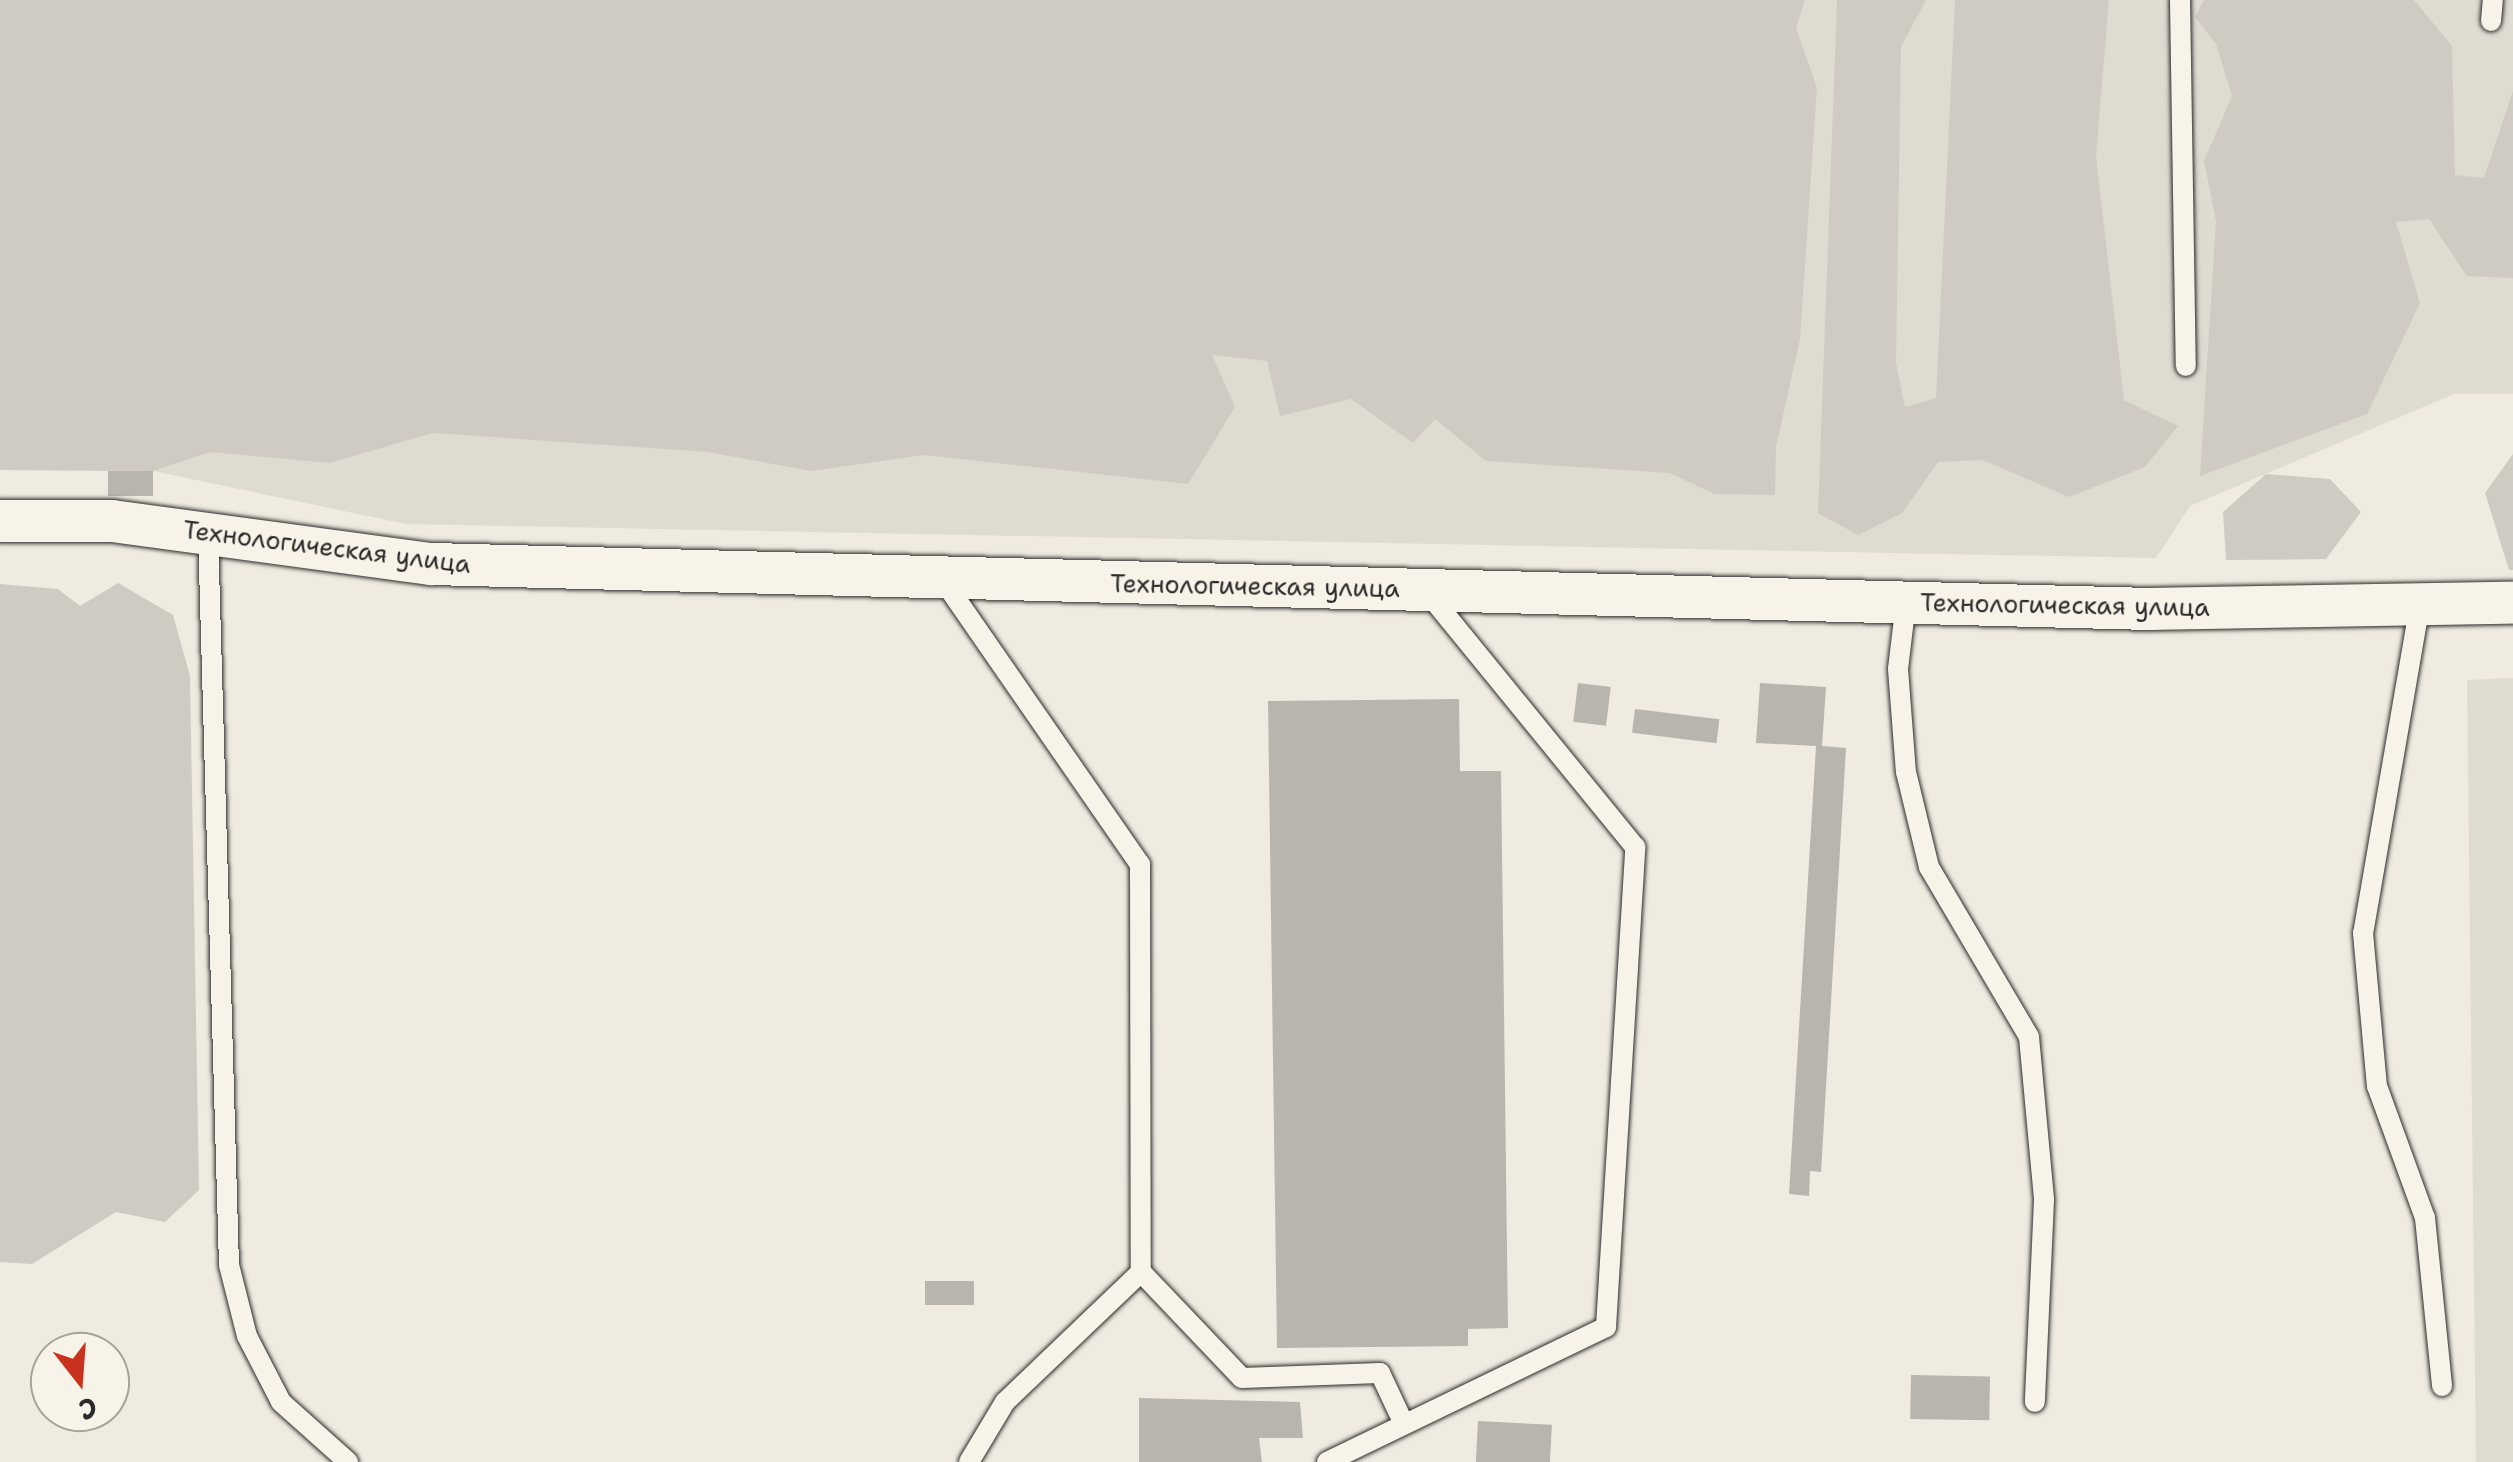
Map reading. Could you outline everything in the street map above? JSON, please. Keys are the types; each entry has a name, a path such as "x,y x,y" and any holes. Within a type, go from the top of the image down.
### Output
{"street":[{"name":"Технологическая улица","path":"0,522 208,532 432,564 1906,602 2513,602"}],"lane":[{"path":"2180,0 2186,366"},
{"path":"208,532 229,1265 247,1336 281,1402 348,1462"},
{"path":"942,580 1140,864 1141,1272 1242,1378 1380,1373 1404,1424"},
{"path":"1327,1462 1606,1328 1635,847 1425,590"},
{"path":"1906,602 1898,669 1906,772 1928,867 2029,1037 2044,1200 2035,1402"},
{"path":"2420,604 2363,933 2377,1086 2425,1218 2442,1386"},
{"path":"969,1462 1006,1402 1141,1272"}],"shaded area":[{"path":"0,0 2513,0 2513,394 2454,394 2190,506 2156,558 406,524 153,471 0,470"},
{"path":"0,0 1805,0 1796,28 1817,88 1800,339 1776,447 1775,495 1714,494 1670,473 1486,461 1435,419 1413,443 1351,399 1280,416 1267,361 1212,355 1235,407 1188,484 924,455 811,471 708,452 433,433 329,463 210,452 153,471 0,470"},
{"path":"1837,0 1926,0 1901,47 1896,363 1905,407 1936,398 1955,0 2109,0 2096,156 2124,400 2178,426 2145,467 2069,497 1983,460 1938,462 1902,513 1858,535 1818,513"},
{"path":"2204,0 2414,0 2452,46 2455,175 2484,178 2513,91 2513,278 2467,276 2429,219 2396,222 2420,303 2367,414 2200,476 2216,221 2204,161 2232,96 2216,44 2195,17"},
{"path":"2513,454 2513,570 2509,570 2485,493"},
{"path":"2266,474 2330,479 2361,512 2326,559 2226,560 2223,512"},
{"path":"118,583 173,615 190,676 199,1190 165,1222 116,1212 32,1264 0,1262 0,584 58,589 80,606"},
{"path":"2513,678 2513,1462 2476,1462 2467,680"}],"building":[{"path":"108,471 153,471 153,496 108,496"},
{"path":"1578,683 1611,687 1606,726 1573,722"},
{"path":"1760,683 1826,687 1822,746 1846,748 1821,1172 1810,1171 1809,1196 1789,1194 1816,746 1756,743"},
{"path":"1459,699 1460,771 1501,771 1508,1328 1468,1329 1468,1346 1277,1348 1268,701"},
{"path":"1635,709 1719,719 1716,743 1632,733"},
{"path":"925,1281 974,1281 974,1305 925,1305"},
{"path":"1911,1375 1990,1376 1989,1420 1910,1419"},
{"path":"1139,1398 1300,1402 1303,1438 1259,1438 1262,1462 1139,1462"},
{"path":"1478,1421 1552,1425 1550,1462 1476,1462"}]}
